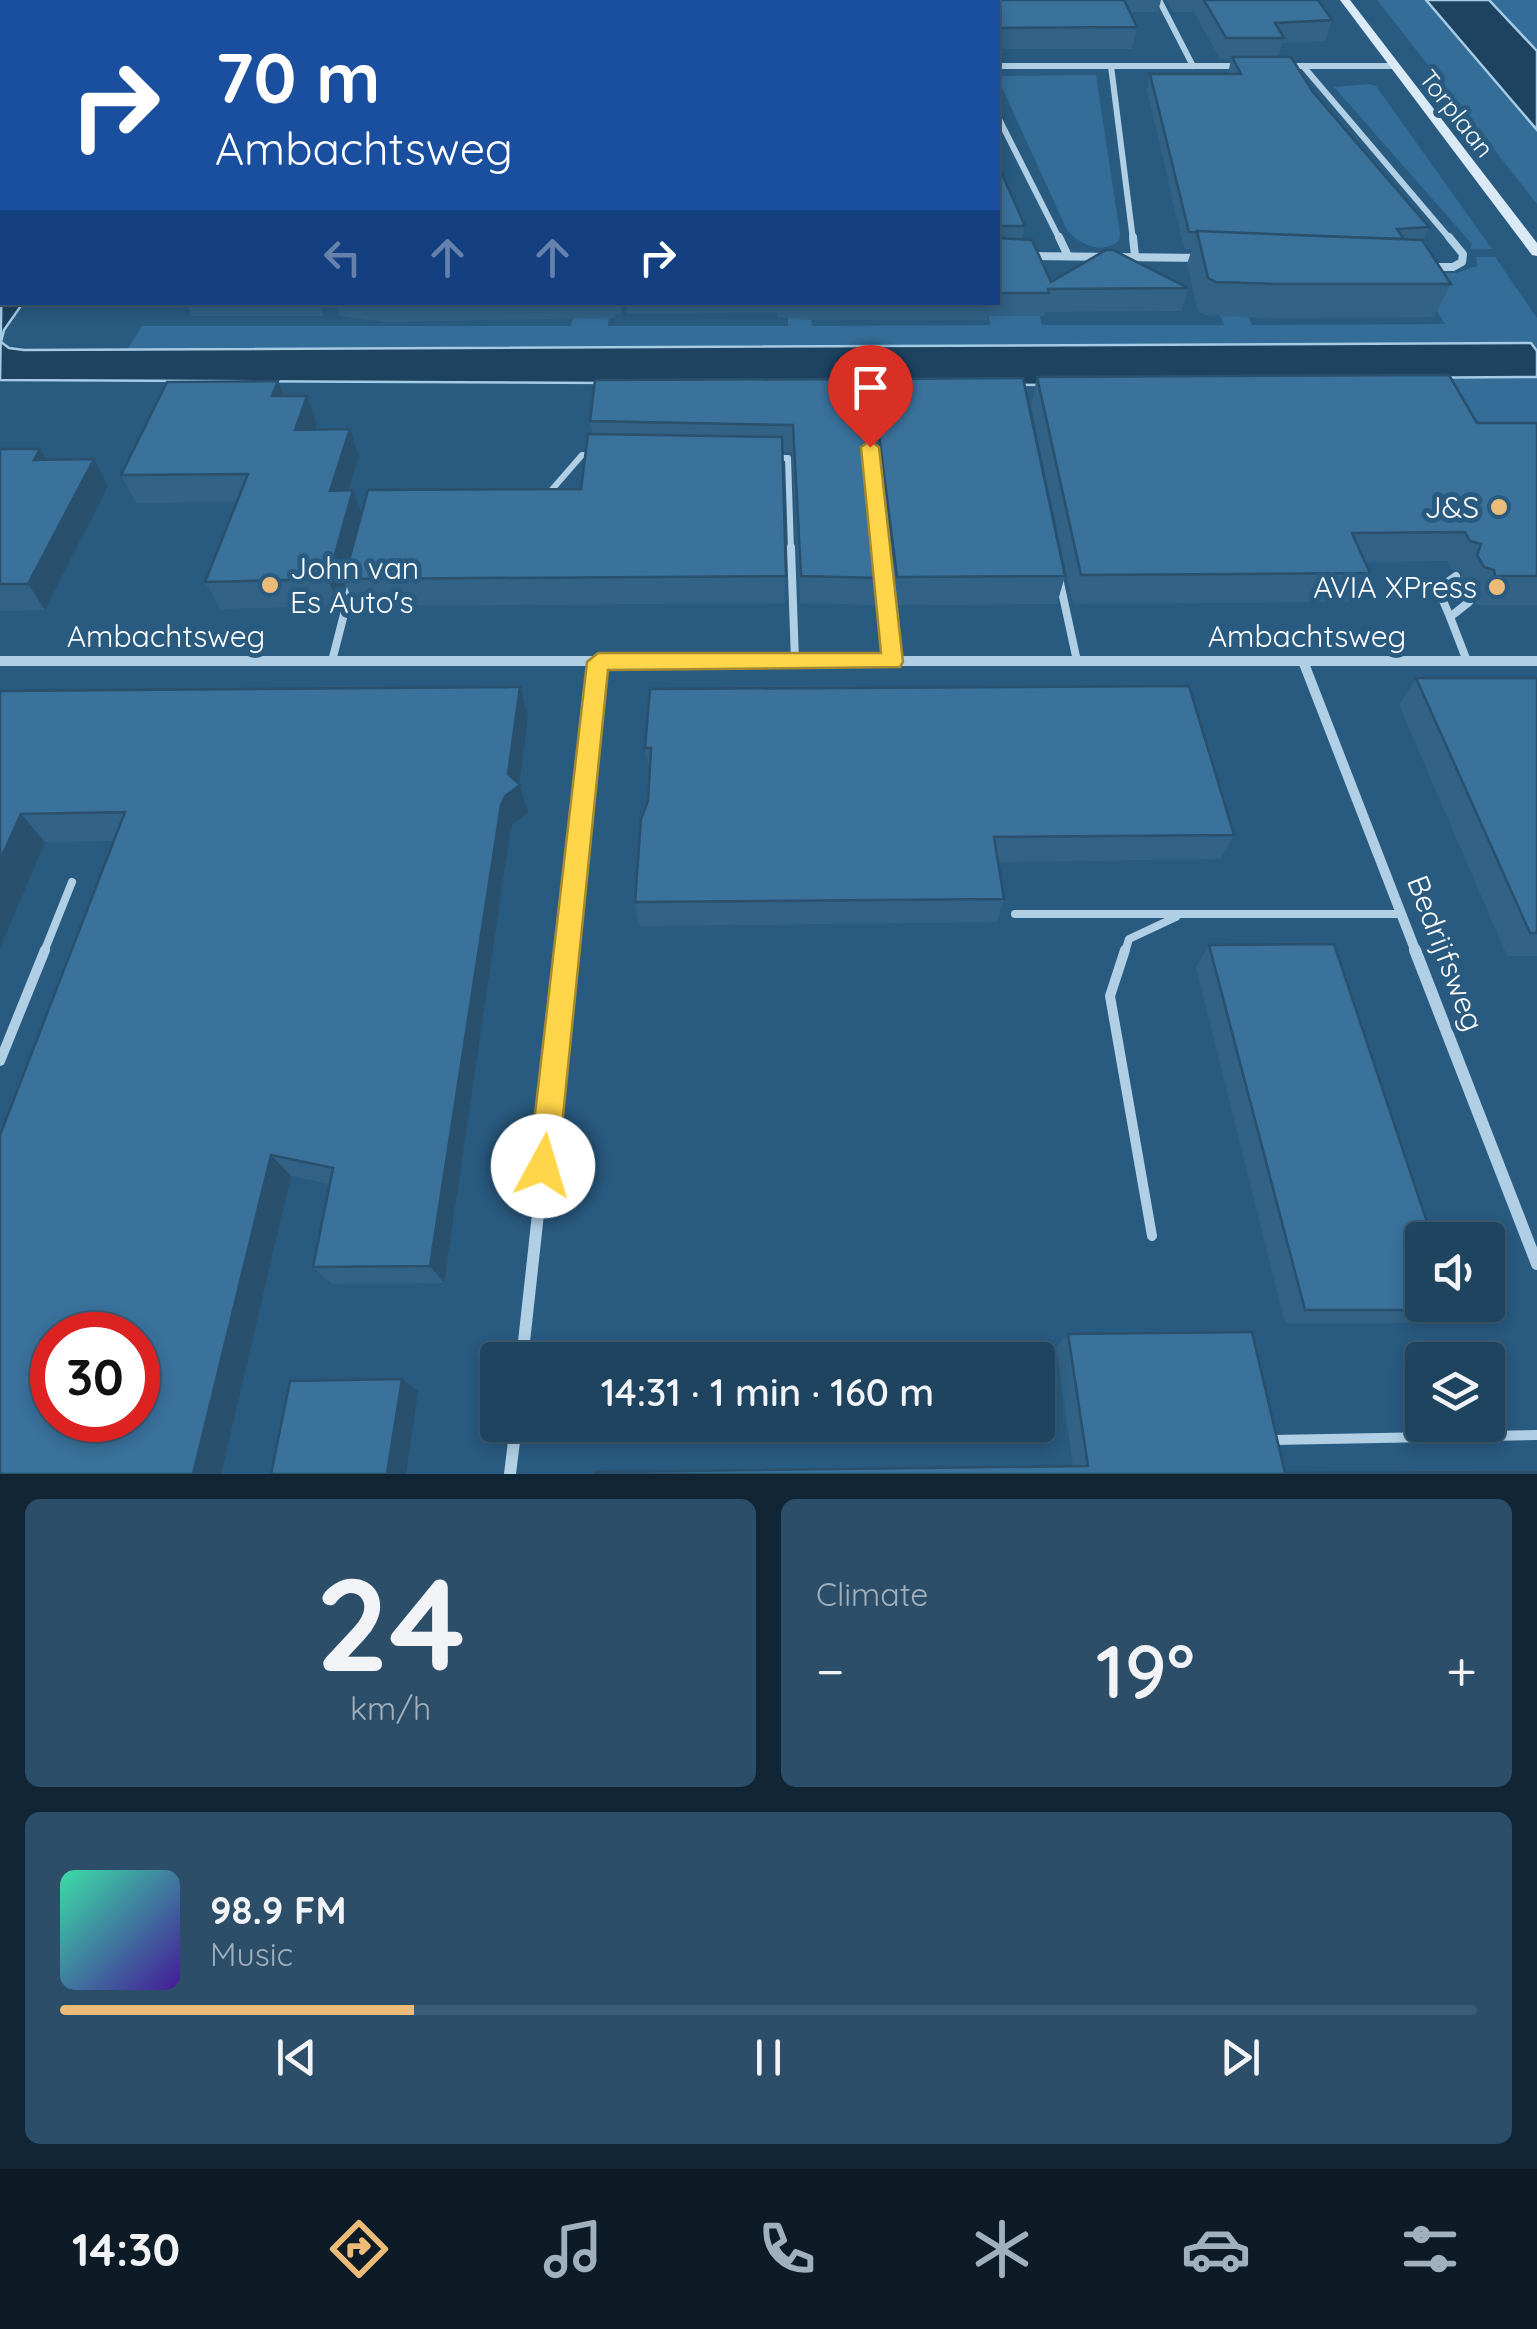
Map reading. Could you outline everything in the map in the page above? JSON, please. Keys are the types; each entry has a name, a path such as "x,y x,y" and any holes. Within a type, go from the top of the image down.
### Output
{"street":[{"path":"1158,0 1193,66"},
{"name":"Torplaan","path":"1344,0 1537,252"},
{"path":"1000,66 1248,66"},
{"path":"1111,66 1136,256"},
{"path":"1284,66 1392,66"},
{"path":"1303,66 1463,254 1462,262 1453,267 1414,266"},
{"path":"1000,120 1068,256"},
{"path":"1015,256 1209,258"},
{"name":"Ambachtsweg","path":"0,662 1537,662"},
{"path":"524,1342 598,662"},
{"name":"Bedrijfsweg","path":"1304,662 1537,1264"},
{"path":"510,1474 514,1442"}],"lane":[{"path":"866,412 892,662"},
{"path":"532,494 551,493 582,455 600,456"},
{"path":"769,458 788,458 795,662"},
{"path":"332,662 356,569"},
{"path":"1058,570 1076,662"},
{"path":"1456,576 1438,590 1467,662"},
{"path":"1450,616 1469,602"},
{"path":"0,1060 72,882"},
{"path":"1015,914 1401,914"},
{"path":"1152,1236 1110,996 1129,938 1180,915"},
{"path":"1273,1440 1537,1435"}],"shaded area":[{"path":"1377,0 1426,0 1537,130 1537,204"},
{"path":"1426,0 1489,0 1537,51 1537,130"},
{"path":"1489,0 1537,0 1537,51"},
{"path":"1096,75 1119,241 1098,248 1084,244 1067,230 1000,76"},
{"path":"1376,86 1492,249 1470,249 1472,244 1334,87"},
{"path":"1476,257 1495,257 1537,318 1537,351 1531,343 127,350 142,326 571,326 576,305 610,305 608,326 788,326 788,305 810,305 812,326 990,325 987,305 1000,305 1000,300 1028,276 1042,325 1224,325 1203,274 1229,273 1252,325 1445,324 1412,273 1456,273 1477,266"},
{"path":"1,305 22,305 4,330 1,342 9,348 24,350 1531,343 1537,351 1537,377 1046,385 0,380"},
{"path":"1537,377 1537,429 1362,436 1336,378"}],"building":[{"path":"1000,0 1124,0 1137,27 1000,28"},
{"path":"1204,0 1318,0 1332,20 1275,23 1284,38 1226,38"},
{"path":"1232,57 1291,57 1313,92 1429,227 1397,229 1404,239 1189,232 1150,74 1241,74"},
{"path":"1000,170 1025,226 1000,226"},
{"path":"1197,231 1422,240 1451,284 1216,282 1208,278"},
{"path":"1000,238 1032,240 1051,282 1106,250 1113,250 1188,288 1048,289 1049,293 1000,293"},
{"path":"1449,375 1477,423 1537,423 1537,576 1495,576 1494,570 1484,567 1477,555 1481,544 1470,541 1465,532 1352,533 1370,573 1081,575 1037,377"},
{"path":"1023,378 1065,576 897,577 872,379"},
{"path":"864,379 861,385 881,578 801,576 793,425 590,421 595,380"},
{"path":"278,381 272,396 307,396 295,430 350,429 330,491 353,490 328,579 205,582 248,474 121,475 167,382"},
{"path":"588,434 782,437 786,576 344,579 368,490 581,489"},
{"path":"0,449 40,449 34,460 94,459 28,584 0,584"},
{"path":"1416,678 1537,678 1537,933 1530,933"},
{"path":"1189,686 1234,835 994,837 1004,899 635,902 641,819 648,801 651,748 645,748 650,689"},
{"path":"520,687 508,774 520,785 505,796 501,805 430,1266 313,1267 333,1168 271,1155 193,1474 0,1474 0,1135 125,812 21,814 0,860 0,691"},
{"path":"1334,944 1427,1222 1405,1222 1405,1310 1305,1310 1209,945"},
{"path":"1252,1332 1285,1473 1537,1474 595,1474 1088,1466 1068,1334"},
{"path":"402,1379 387,1474 271,1474 290,1381"}],"place":[{"name":"J&S","path":"1499,507"},
{"name":"John van Es Auto's","path":"270,585"},
{"name":"AVIA XPress","path":"1497,587"}],"route":[{"path":"543,1166 598,662 892,662 870,447"}]}
